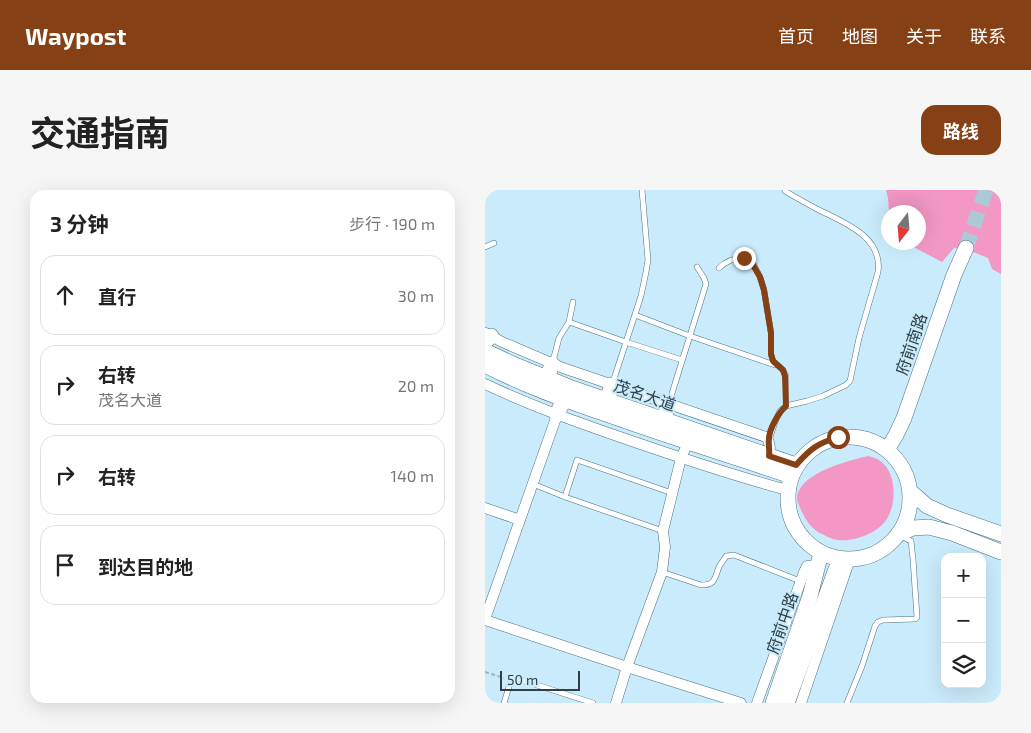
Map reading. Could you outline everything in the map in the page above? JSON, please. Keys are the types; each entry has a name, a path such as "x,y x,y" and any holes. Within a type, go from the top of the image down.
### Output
{"main road":[{"name":"府前南路","path":"887,450 904,418 954,276 966,248"},
{"name":"茂名大道","path":"485,351 547,379 566,393 691,437 791,477"},
{"path":"547,379 552,364"},
{"name":"茂名大道","path":"485,365 528,384 607,401 661,427"},
{"path":"607,401 612,385"},
{"path":"557,415 566,393"},
{"path":"661,427 668,404"},
{"name":"茂名大道","path":"691,437 769,456 791,477"},
{"path":"838,437 855,437 872,441 887,450 906,475 910,491 910,506 906,521 898,534 887,546 872,555 856,559 819,559 798,532 791,519 787,505 791,477 807,452 822,442 838,437"},
{"path":"910,491 927,506 1001,534"},
{"path":"898,534 913,528 929,527 952,533 1001,552"},
{"name":"府前中路","path":"773,703 810,596 819,559"},
{"name":"府前中路","path":"787,703 845,559"}],"street":[{"path":"487,337 552,364 766,437 770,445 769,456"},
{"path":"485,384 533,406 681,458 791,477"},
{"path":"557,415 485,620 741,703"},
{"path":"616,703 661,572 665,547 663,531 681,458 691,437"},
{"path":"485,508 520,520"},
{"path":"757,703 800,581 807,566 819,559"},
{"path":"801,703 845,559"}],"lane":[{"path":"612,385 635,316 644,284 648,260 642,190"},
{"path":"769,440 780,411 786,406 823,396 847,385 851,377 879,262 873,245 864,235 785,191"},
{"path":"485,247 494,242"},
{"path":"719,268 723,263 730,260 744,258 757,271 764,290 771,333 771,354 776,365"},
{"path":"668,404 706,284 697,267"},
{"path":"552,364 559,338 569,322 573,302"},
{"path":"635,316 776,365 783,370 785,376 786,406"},
{"path":"569,322 682,360"},
{"path":"565,497 577,460 672,493"},
{"path":"532,484 663,531"},
{"path":"847,703 875,626 883,620 915,619 917,617 911,541 898,534"},
{"path":"661,572 701,585 707,585 711,584 714,580 726,556 734,555 800,581"},
{"path":"504,703 512,677 593,703"}],"path":[{"path":"485,672 511,680"}],"shaded area":[{"path":"886,190 1001,190 1001,274 992,269 988,258 966,249 954,248 942,262 919,250 926,250 926,205 888,205"},
{"path":"868,456 878,459 885,465 892,478 894,494 888,517 879,527 860,538 835,540 816,531 808,522 797,500 799,491 805,482 837,465"}],"tunnel":[{"path":"966,248 986,190"}],"route":[{"path":"744,258 753,265 760,277 771,333 771,354 773,361 783,370 785,376 786,406 780,411 775,422 769,440 769,456 796,465 807,452 822,442 838,437"}]}
